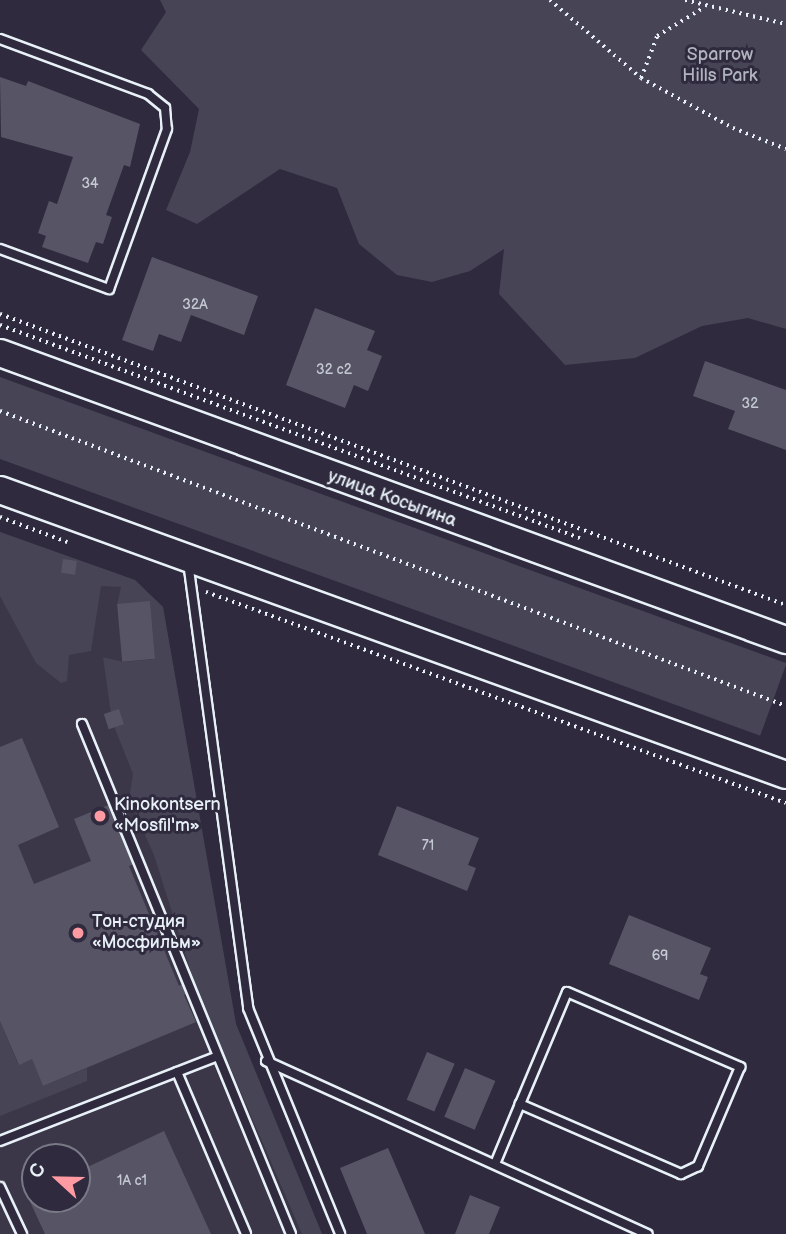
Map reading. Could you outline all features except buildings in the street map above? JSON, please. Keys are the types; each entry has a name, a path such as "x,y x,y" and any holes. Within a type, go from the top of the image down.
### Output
{"main road":[{"name":"улица Косыгина","path":"0,353 786,640"},
{"path":"0,490 786,775"}],"lane":[{"path":"0,39 148,94 165,108 167,129 109,289 0,249"},
{"path":"187,558 248,1008 266,1061 340,1234"},
{"path":"82,724 198,1000 215,1057 291,1234"},
{"path":"495,1164 520,1104 567,992 740,1067 698,1166 681,1174 520,1104"},
{"path":"0,1141 215,1057"},
{"path":"266,1061 648,1234"},
{"path":"177,1072 246,1234"},
{"path":"0,1187 22,1234"}],"path":[{"path":"550,0 641,78 733,128 786,149"},
{"path":"685,0 703,8 786,24"},
{"path":"641,78 657,36 703,8"},
{"path":"0,314 786,605"},
{"path":"0,325 592,542"},
{"path":"0,411 786,706"},
{"path":"0,517 77,545"},
{"path":"191,587 786,803"}],"shaded area":[{"name":"Kinokontsern «Mosfil'm»","path":"0,532 135,580 163,607 236,1024 322,1234 0,1234"}],"green space":[{"name":"Sparrow Hills Park","path":"160,0 786,0 786,329 748,318 702,326 635,358 565,365 499,294 504,249 470,271 432,282 397,275 359,244 337,188 280,169 197,224 166,210 190,152 199,109 141,50 166,12"},
{"path":"0,377 786,663 760,736 0,459"},
{"path":"0,532 135,580 163,607 236,1024 322,1234 302,1234 196,988 154,855 129,799 133,774 112,721 103,657 123,662 155,659 150,602 117,605 121,587 101,586 91,651 69,655 67,681 61,683 36,663 0,596"},
{"path":"0,1021 18,1064 32,1059 43,1086 87,1068 87,1081 0,1116"}],"place":[{"name":"Kinokontsern «Mosfil'm»","path":"100,816"},
{"name":"Тон-студия «Мосфильм»","path":"78,933"}]}
